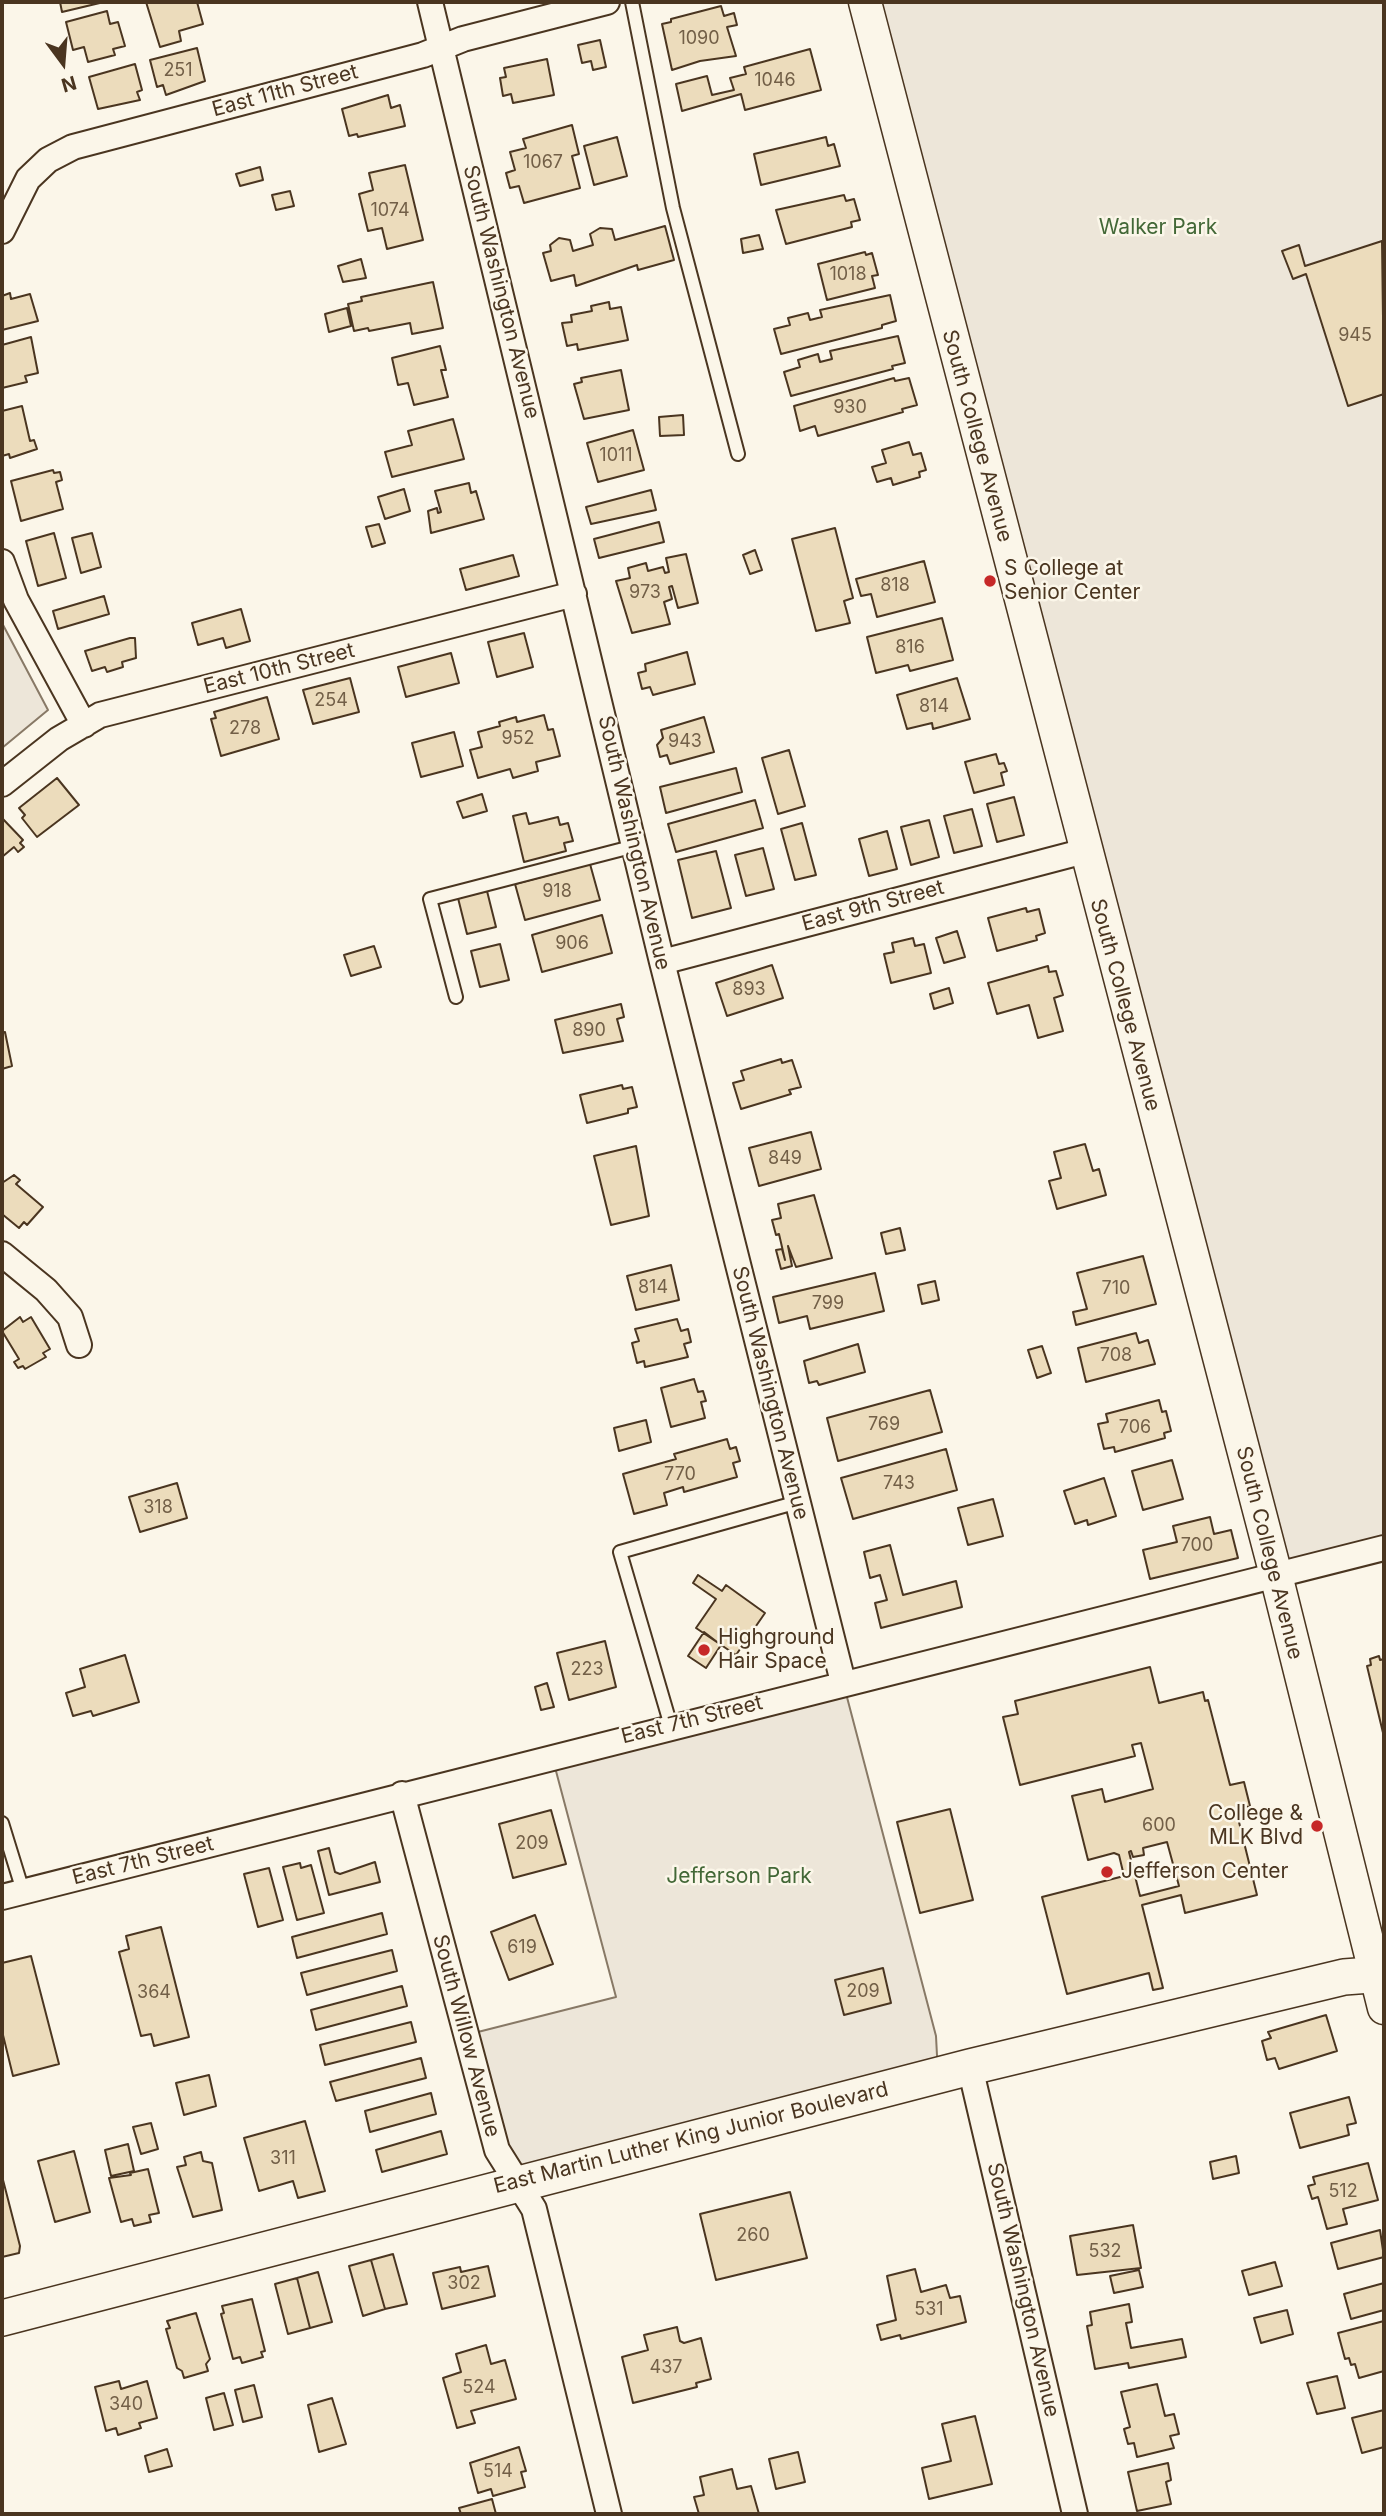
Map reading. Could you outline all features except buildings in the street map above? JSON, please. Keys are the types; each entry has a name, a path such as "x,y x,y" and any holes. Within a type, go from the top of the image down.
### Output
{"main road":[{"name":"East Martin Luther King Junior Boulevard","path":"2,2318 970,2067 1344,1977 1380,1975"}],"street":[{"name":"South Washington Avenue","path":"430,2 662,962 843,1682"},
{"name":"East 11th Street","path":"2,232 28,180 48,160 73,147 607,2"},
{"name":"South College Avenue","path":"865,2 1380,1975 1384,2008"},
{"path":"2,562 16,600 84,725"},
{"name":"East 10th Street","path":"2,784 59,739 100,715 574,594"},
{"name":"East 9th Street","path":"662,962 1085,850"},
{"path":"2,1254 46,1290 70,1317 79,1345"},
{"name":"East 7th Street","path":"13,1894 843,1682 1384,1548"},
{"name":"South Willow Avenue","path":"402,1794 497,2150 534,2209 609,2514"},
{"name":"South Washington Avenue","path":"970,2067 1075,2514"}],"lane":[{"path":"632,2 673,208 738,454"},
{"path":"456,997 430,899 635,846"},
{"path":"671,1726 620,1552 798,1502"},
{"path":"2,1823 13,1894"}],"green space":[{"name":"Walker Park","path":"865,2 1384,2 1384,1548 1276,1575"},
{"path":"2,623 48,710 2,748"},
{"name":"Jefferson Park","path":"843,1682 936,2036 938,2075 518,2183 466,2035 616,1997 552,1756"}],"place":[{"name":"S College at Senior Center","path":"990,581"},
{"name":"Highground Hair Space","path":"704,1650"},
{"name":"College & MLK Blvd","path":"1317,1826"},
{"name":"Jefferson Center","path":"1107,1872"}]}
